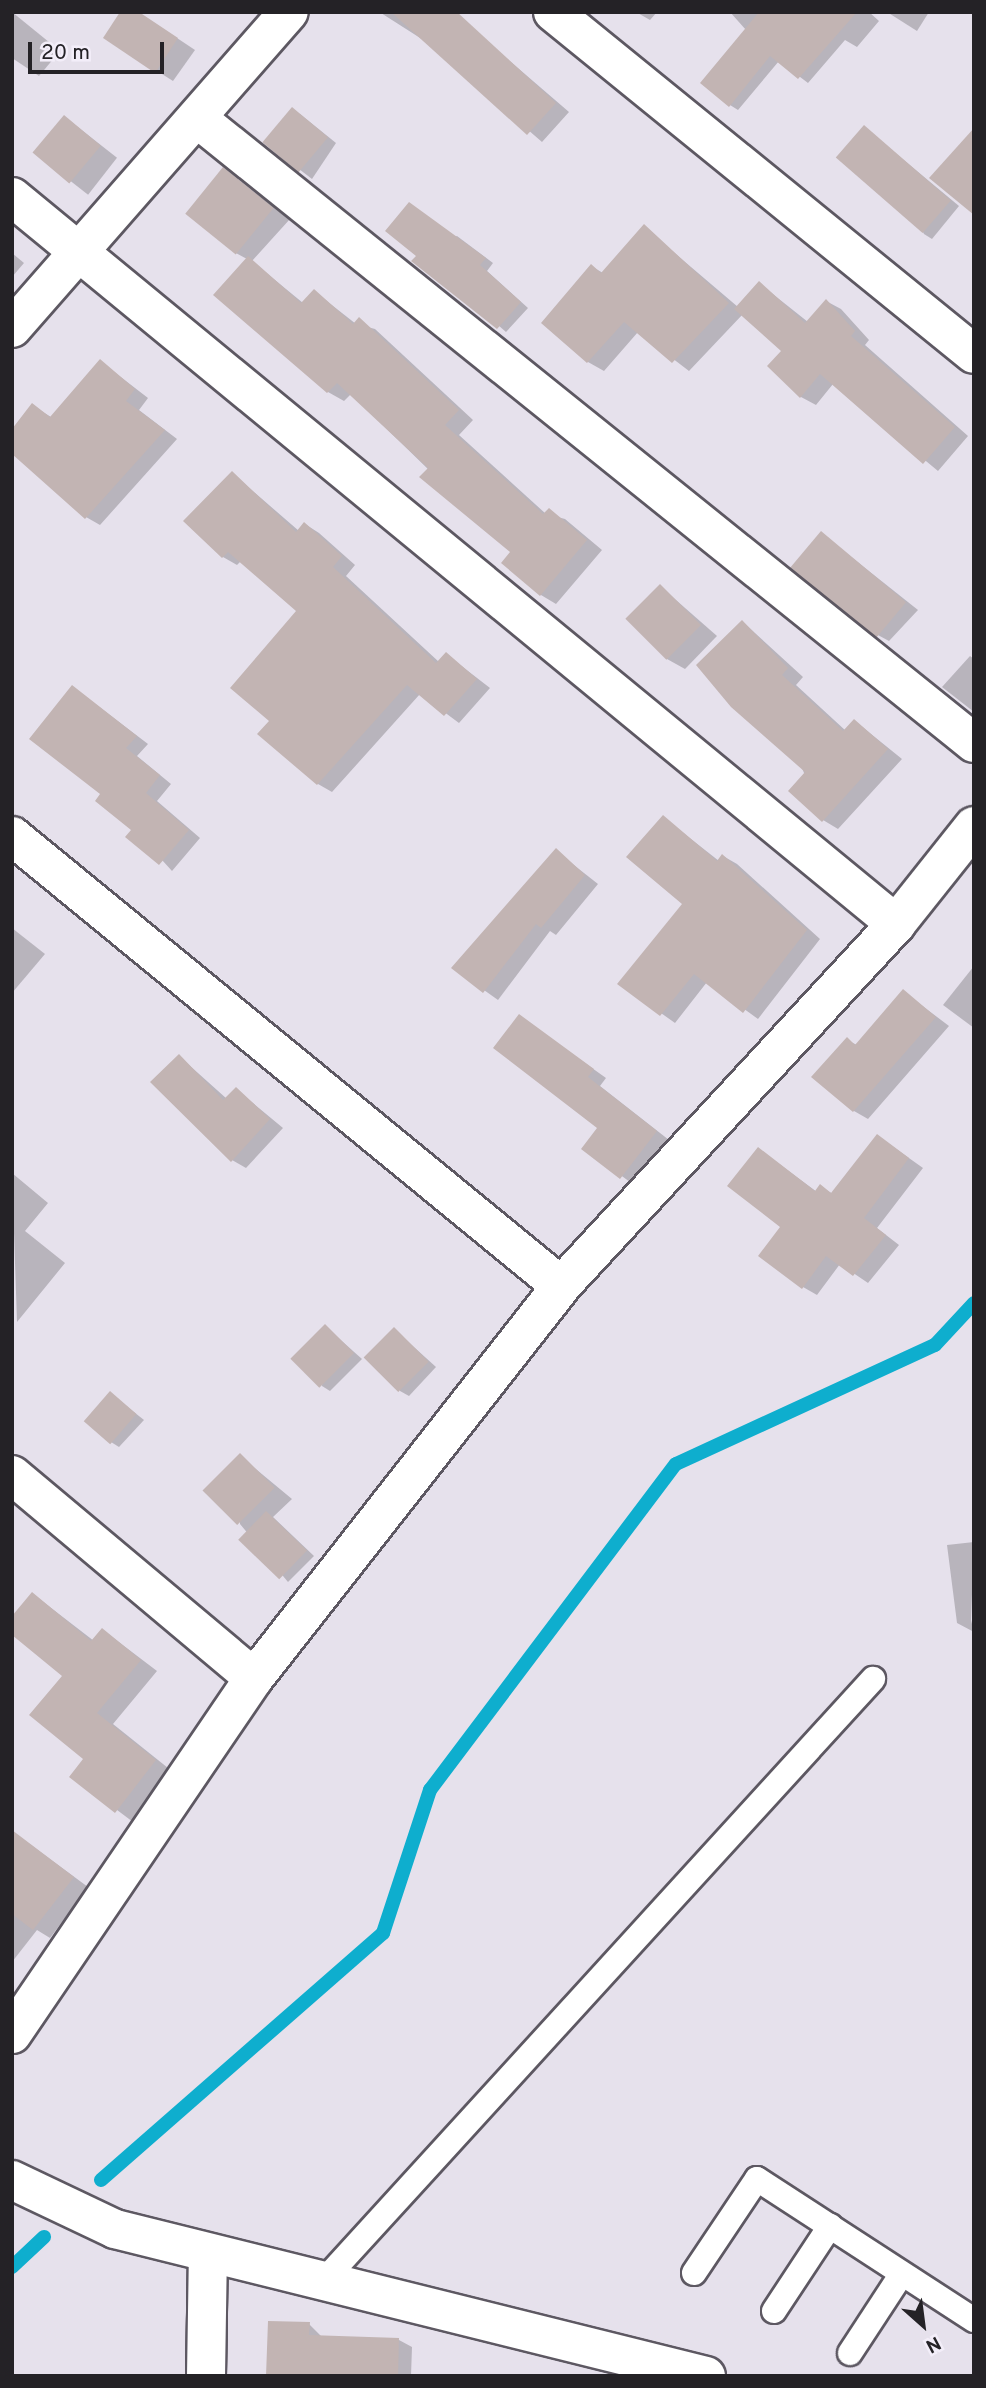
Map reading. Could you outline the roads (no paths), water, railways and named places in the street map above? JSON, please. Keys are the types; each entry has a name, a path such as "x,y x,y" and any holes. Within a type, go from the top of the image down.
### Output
{"street":[{"path":"12,328 198,119 289,12"},
{"path":"553,12 974,354"},
{"path":"198,119 974,743"},
{"path":"12,197 896,924"},
{"path":"12,2034 254,1678 561,1286 896,924 974,827"},
{"path":"12,836 561,1286"},
{"path":"12,1475 254,1678"},
{"path":"12,2180 115,2229 208,2254 327,2277 706,2376"},
{"path":"206,2376 208,2254"}],"lane":[{"path":"327,2277 873,1679"},
{"path":"694,2273 757,2179 974,2320"},
{"path":"774,2311 830,2226"},
{"path":"850,2353 901,2275"}],"waterway":[{"path":"101,2180 383,1933 430,1790 676,1464 935,1345 974,1303"},
{"path":"12,2267 44,2237"}]}
